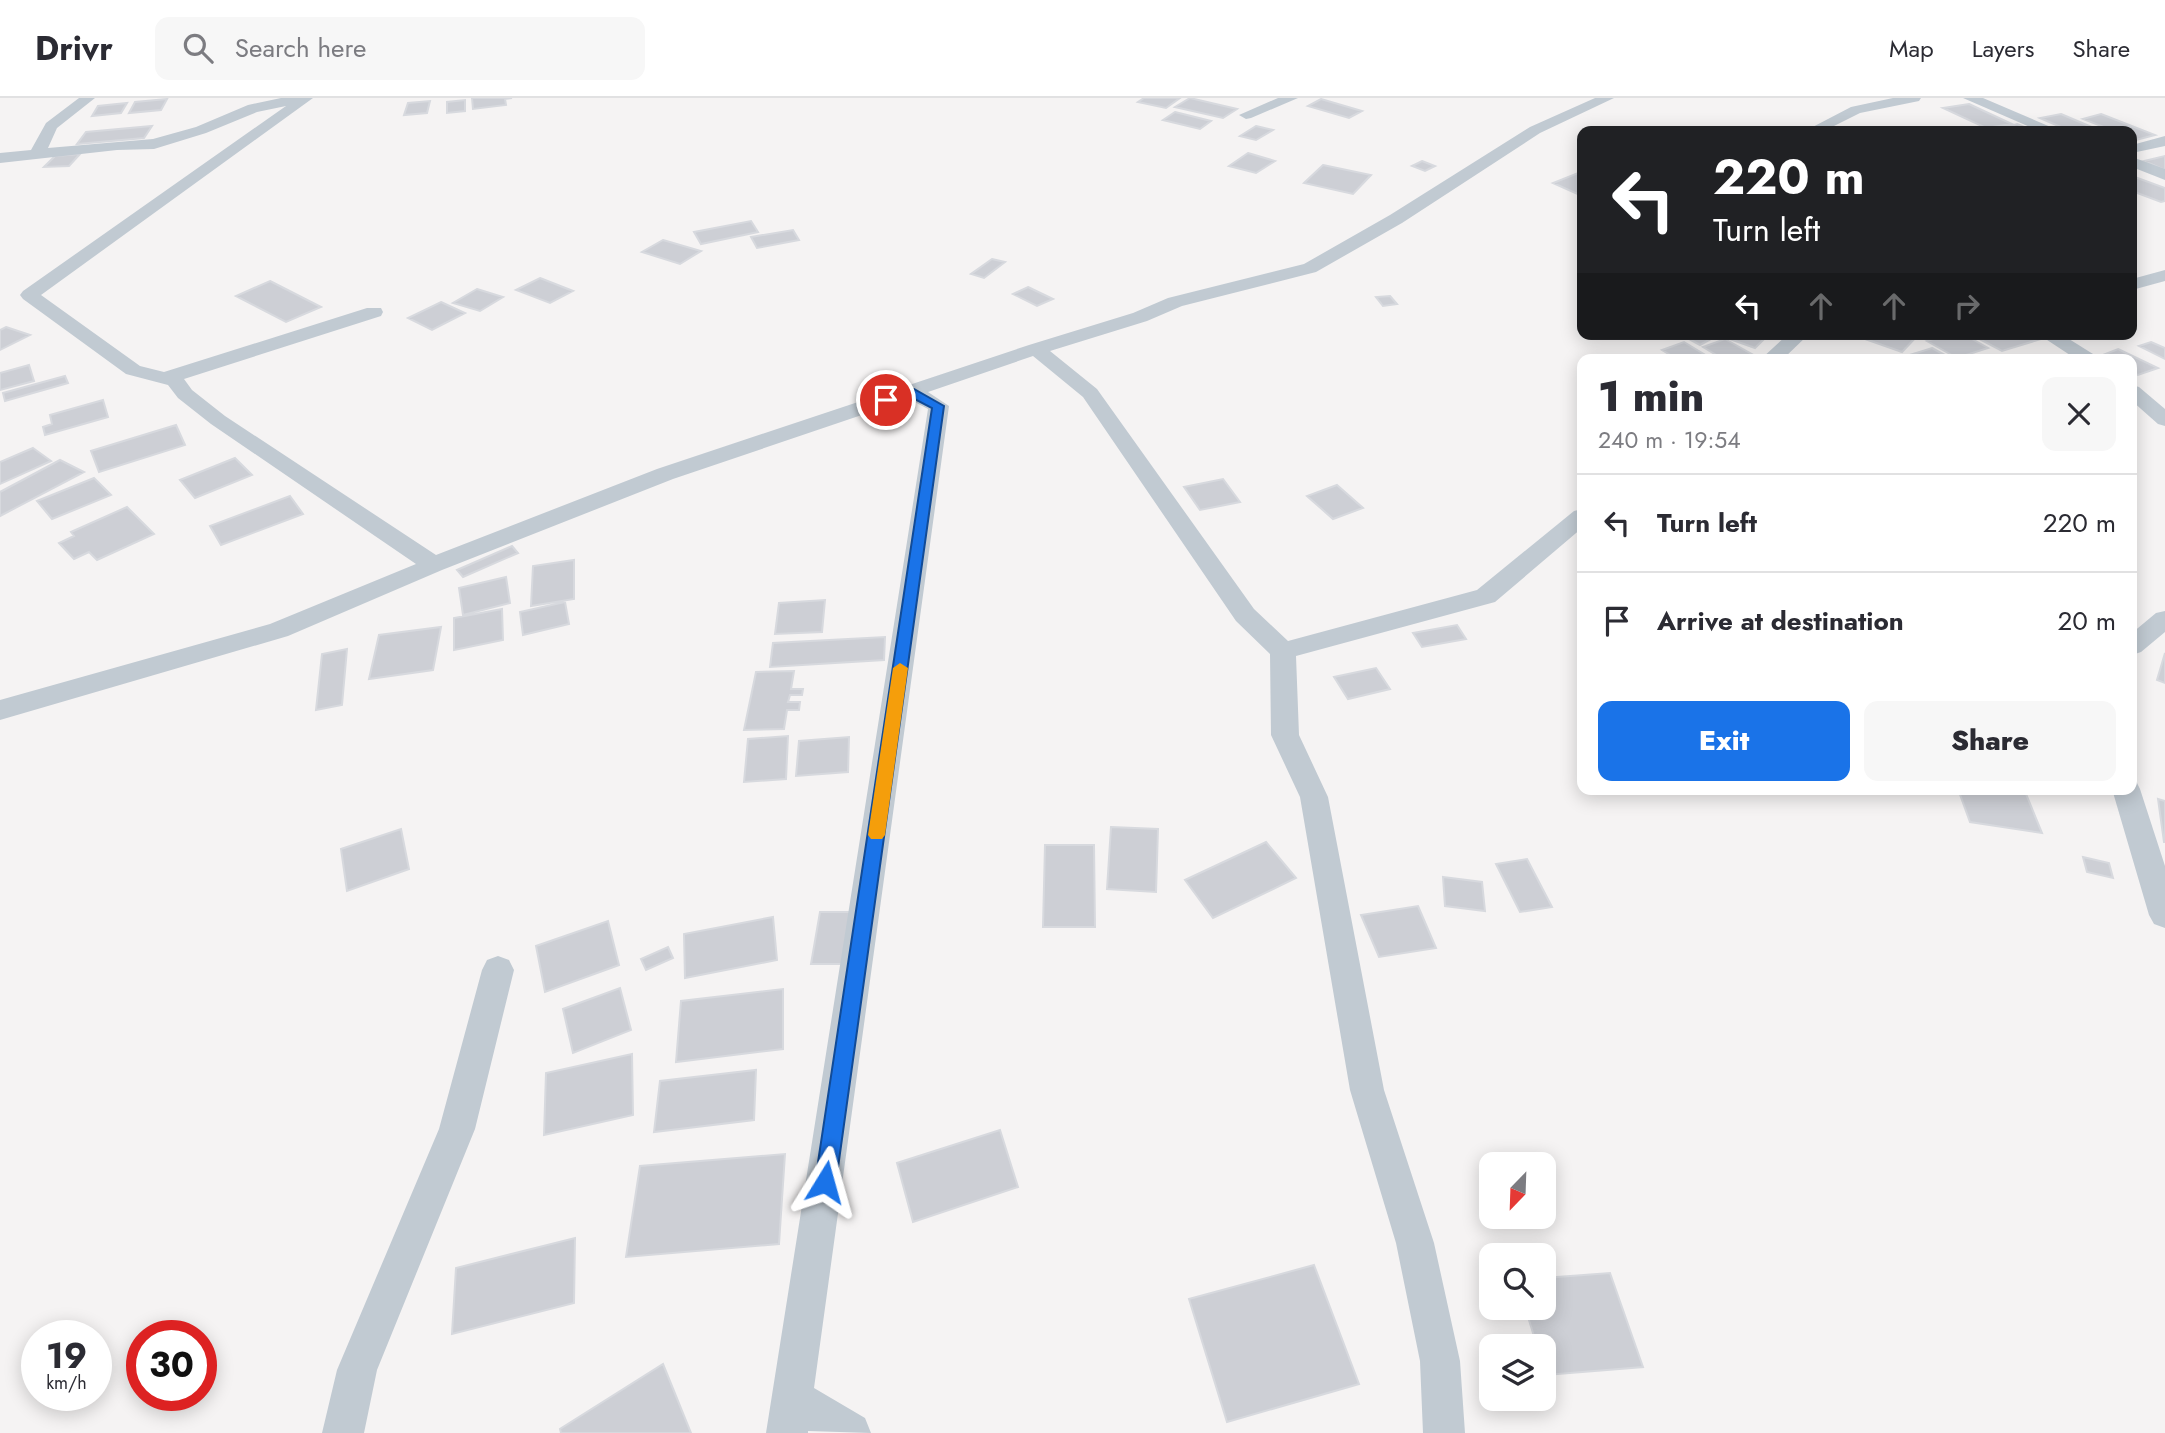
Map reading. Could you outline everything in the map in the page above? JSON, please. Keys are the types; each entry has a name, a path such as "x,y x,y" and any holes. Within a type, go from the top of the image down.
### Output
{"street":[{"path":"37,154 51,126 88,98"},
{"path":"1246,115 1291,98"},
{"path":"1,716 279,630 433,565 666,474 1036,349 1140,317 1175,302 1310,268 1396,219 1535,130 1607,98"},
{"path":"1824,126 1856,110 1914,98"},
{"path":"1970,98 2040,126"},
{"path":"0,158 154,145 201,130 253,108 298,99"},
{"path":"298,99 29,295 132,370 178,383 185,394 218,420 433,565"},
{"path":"2137,148 2165,141"},
{"path":"2137,164 2165,176"},
{"path":"2137,283 2165,275"},
{"path":"166,378 374,312"},
{"path":"1777,354 1793,340"},
{"path":"2058,340 2082,354"},
{"path":"1036,349 1090,393 1245,615 1283,651 1285,735 1314,797 1367,1090 1415,1243 1437,1348 1444,1433"},
{"path":"850,1433 790,1415 939,406 910,391"},
{"path":"2137,395 2165,420"},
{"path":"1283,651 1486,596 1577,520"},
{"path":"2137,642 2165,619"},
{"path":"2128,795 2165,915"},
{"path":"343,1433 357,1370 457,1129 498,970"}],"building":[{"path":"472,98 512,98 505,99 506,105 473,109"},
{"path":"1144,98 1180,98 1166,108 1138,102"},
{"path":"1190,98 1237,109 1223,118 1175,107"},
{"path":"167,99 161,110 129,113 135,102"},
{"path":"1321,99 1362,111 1349,118 1308,106"},
{"path":"465,100 465,111 447,113 447,102"},
{"path":"430,101 427,113 404,115 408,103"},
{"path":"127,103 121,113 92,116 98,106"},
{"path":"1969,104 2012,124 1982,126 1943,108"},
{"path":"1175,112 1211,121 1200,129 1163,120"},
{"path":"2061,114 2089,126 2058,126 2040,118"},
{"path":"2101,114 2132,126 2101,126 2083,119"},
{"path":"152,126 144,138 77,144 86,132"},
{"path":"1256,126 1273,130 1256,140 1240,136"},
{"path":"2137,128 2155,135 2137,140"},
{"path":"1248,153 1275,161 1256,173 1229,166"},
{"path":"80,154 69,166 44,167 55,156"},
{"path":"2165,156 2165,170 2144,161"},
{"path":"1422,161 1435,166 1425,171 1412,166"},
{"path":"1323,165 1371,175 1353,194 1304,183"},
{"path":"1577,173 1577,194 1553,183"},
{"path":"2137,178 2165,188 2165,201 2137,193"},
{"path":"751,221 758,232 701,244 694,232"},
{"path":"793,230 799,240 757,248 751,237"},
{"path":"663,240 701,251 680,264 642,252"},
{"path":"992,259 1005,262 984,278 971,274"},
{"path":"540,278 573,291 550,303 516,290"},
{"path":"270,281 321,307 286,322 236,296"},
{"path":"1028,287 1053,299 1037,306 1013,294"},
{"path":"477,289 503,297 480,311 453,303"},
{"path":"1390,296 1397,304 1383,306 1376,297"},
{"path":"441,302 465,313 432,330 408,318"},
{"path":"6,327 30,335 0,350 0,330"},
{"path":"1691,340 1709,340 1700,345"},
{"path":"1727,340 1752,354 1715,354 1703,347"},
{"path":"1733,340 1763,340 1755,348"},
{"path":"1868,340 1913,340 1902,352"},
{"path":"1974,340 1988,348 1969,354 1950,354 1927,341"},
{"path":"1981,340 2038,340 2002,351"},
{"path":"1684,342 1704,354 1669,354 1662,350"},
{"path":"2151,342 2165,348 2165,359 2139,346"},
{"path":"1932,348 1943,354 1913,354"},
{"path":"2118,349 2129,354 2105,354"},
{"path":"2137,358 2158,368 2138,375"},
{"path":"29,365 34,381 0,390 0,373"},
{"path":"65,376 68,383 5,401 3,393"},
{"path":"103,400 108,417 45,435 43,427 52,424 50,415"},
{"path":"176,425 185,445 99,472 91,451"},
{"path":"33,448 51,461 0,484 0,462"},
{"path":"235,458 252,475 195,498 180,480"},
{"path":"60,460 84,472 0,516 0,492"},
{"path":"94,478 111,495 52,519 37,501"},
{"path":"1223,479 1240,502 1200,510 1184,487"},
{"path":"1337,485 1363,508 1333,519 1307,496"},
{"path":"290,496 303,514 221,545 210,526"},
{"path":"127,507 154,534 97,560 89,552 74,559 59,543 74,536 71,532"},
{"path":"512,546 518,553 463,577 457,570"},
{"path":"574,560 574,599 531,606 533,566"},
{"path":"506,577 510,603 463,615 459,588"},
{"path":"825,600 822,632 775,634 779,603"},
{"path":"565,602 569,624 523,635 520,612"},
{"path":"502,609 503,640 454,650 454,618"},
{"path":"1457,625 1466,639 1422,647 1413,633"},
{"path":"441,627 433,670 369,679 379,635"},
{"path":"885,637 884,660 770,667 773,643"},
{"path":"347,649 342,705 316,710 322,654"},
{"path":"2165,653 2165,683 2157,680"},
{"path":"1376,668 1390,689 1348,699 1334,677"},
{"path":"794,671 791,689 803,689 802,695 790,695 788,702 800,702 799,710 787,710 784,729 744,730 756,672"},
{"path":"788,736 786,779 744,782 748,739"},
{"path":"849,737 848,772 796,776 799,741"},
{"path":"1960,795 2026,795 2042,833 1970,822"},
{"path":"2158,799 2165,801 2165,842 2164,842"},
{"path":"1111,827 1158,829 1156,892 1107,889"},
{"path":"401,829 409,869 347,891 341,849"},
{"path":"1266,842 1296,878 1213,918 1185,880"},
{"path":"1045,845 1094,845 1095,927 1043,927"},
{"path":"2083,857 2109,863 2113,878 2087,872"},
{"path":"1527,859 1552,907 1520,912 1496,864"},
{"path":"1443,877 1482,882 1485,911 1445,906"},
{"path":"1418,906 1436,948 1379,957 1361,915"},
{"path":"820,912 853,912 845,964 811,964"},
{"path":"773,917 777,960 685,978 684,934"},
{"path":"608,921 619,965 545,992 536,946"},
{"path":"668,947 673,958 646,970 641,959"},
{"path":"620,988 631,1030 573,1053 563,1009"},
{"path":"783,989 783,1049 676,1062 681,1001"},
{"path":"632,1054 633,1115 544,1135 546,1073"},
{"path":"756,1070 754,1120 654,1132 660,1081"},
{"path":"1000,1130 1018,1187 913,1222 897,1163"},
{"path":"785,1154 779,1244 626,1257 640,1166"},
{"path":"575,1238 574,1303 452,1334 456,1268"},
{"path":"1314,1265 1359,1384 1227,1422 1189,1299"},
{"path":"1610,1273 1643,1367 1556,1374 1556,1334 1533,1334 1529,1320 1556,1320 1556,1277"},
{"path":"663,1364 691,1433 561,1433 560,1429"}],"slow traffic":[{"path":"876,835 900,668"}],"route":[{"path":"825,1182 939,406 910,391 886,400"}]}
